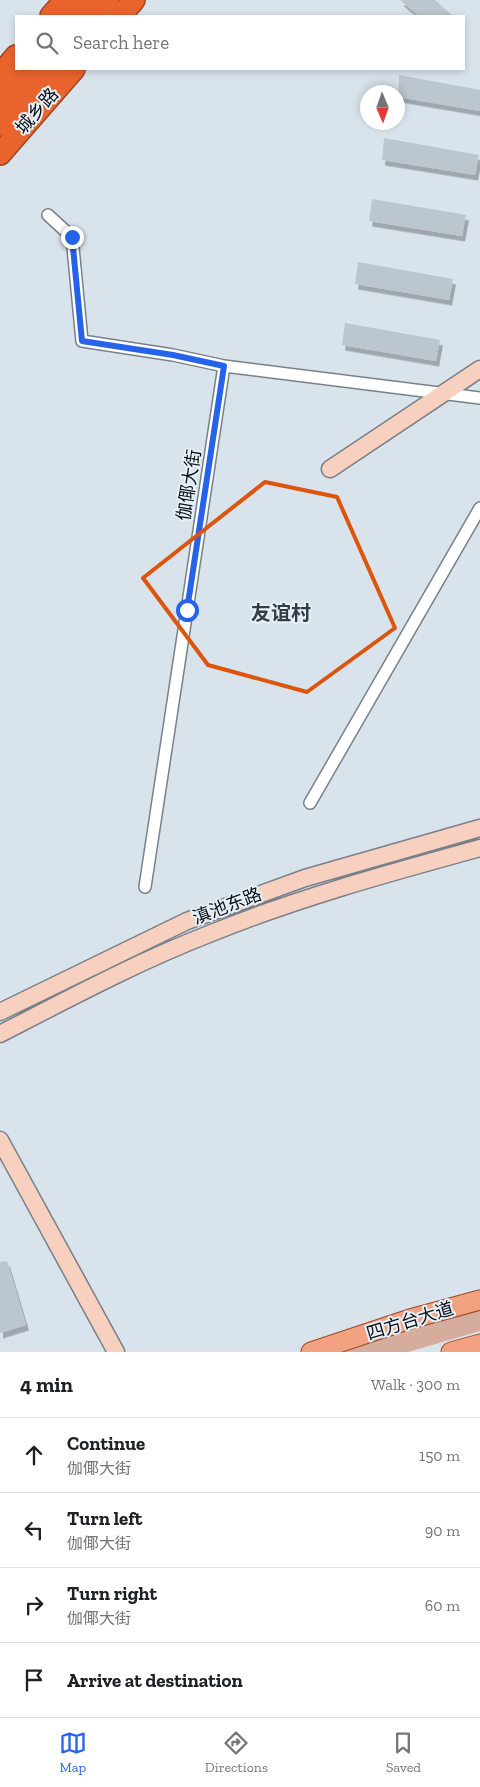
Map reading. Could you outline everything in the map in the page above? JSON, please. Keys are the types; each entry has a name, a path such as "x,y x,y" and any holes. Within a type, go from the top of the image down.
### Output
{"highway":[{"path":"52,15 65,0"},
{"path":"75,15 88,0"},
{"path":"95,15 108,0"},
{"path":"121,15 134,0"},
{"path":"0,75 15,57"},
{"path":"0,101 27,70"},
{"path":"0,125 47,70"},
{"name":"城乡路","path":"0,154 73,70"}],"main road":[{"name":"四方台大道","path":"311,1352 410,1319 480,1300"},
{"path":"451,1352 480,1344"}],"street":[{"path":"48,215 72,237 82,341 173,355 224,366 480,398"},
{"name":"伽倻大街","path":"146,887 224,366"},
{"path":"330,469 480,369"},
{"path":"310,803 480,508"},
{"name":"滇池东路","path":"0,1012 187,921 305,878 480,828"},
{"name":"滇池东路","path":"0,1034 140,964 208,934 340,888 480,848"},
{"path":"0,1140 116,1352"}],"highlighted area":[{"path":"265,482 337,497 395,628 307,692 208,665 143,578"}],"shaded area":[{"path":"480,1311 480,1331 408,1352 337,1352 425,1324"}],"building":[{"path":"400,0 435,0 452,15 418,15"},
{"path":"399,75 480,90 480,111 405,98 405,85 399,85"},
{"path":"384,138 479,155 475,175 382,160"},
{"path":"372,199 466,215 462,236 369,221"},
{"path":"358,262 453,279 449,300 355,284"},
{"path":"345,323 440,340 436,361 342,345"},
{"path":"7,1261 26,1325 0,1333 0,1262"}],"district":[{"name":"友谊村","path":"281,613"}],"route":[{"path":"72,237 82,341 173,355 224,366 220,404 187,610"}]}
